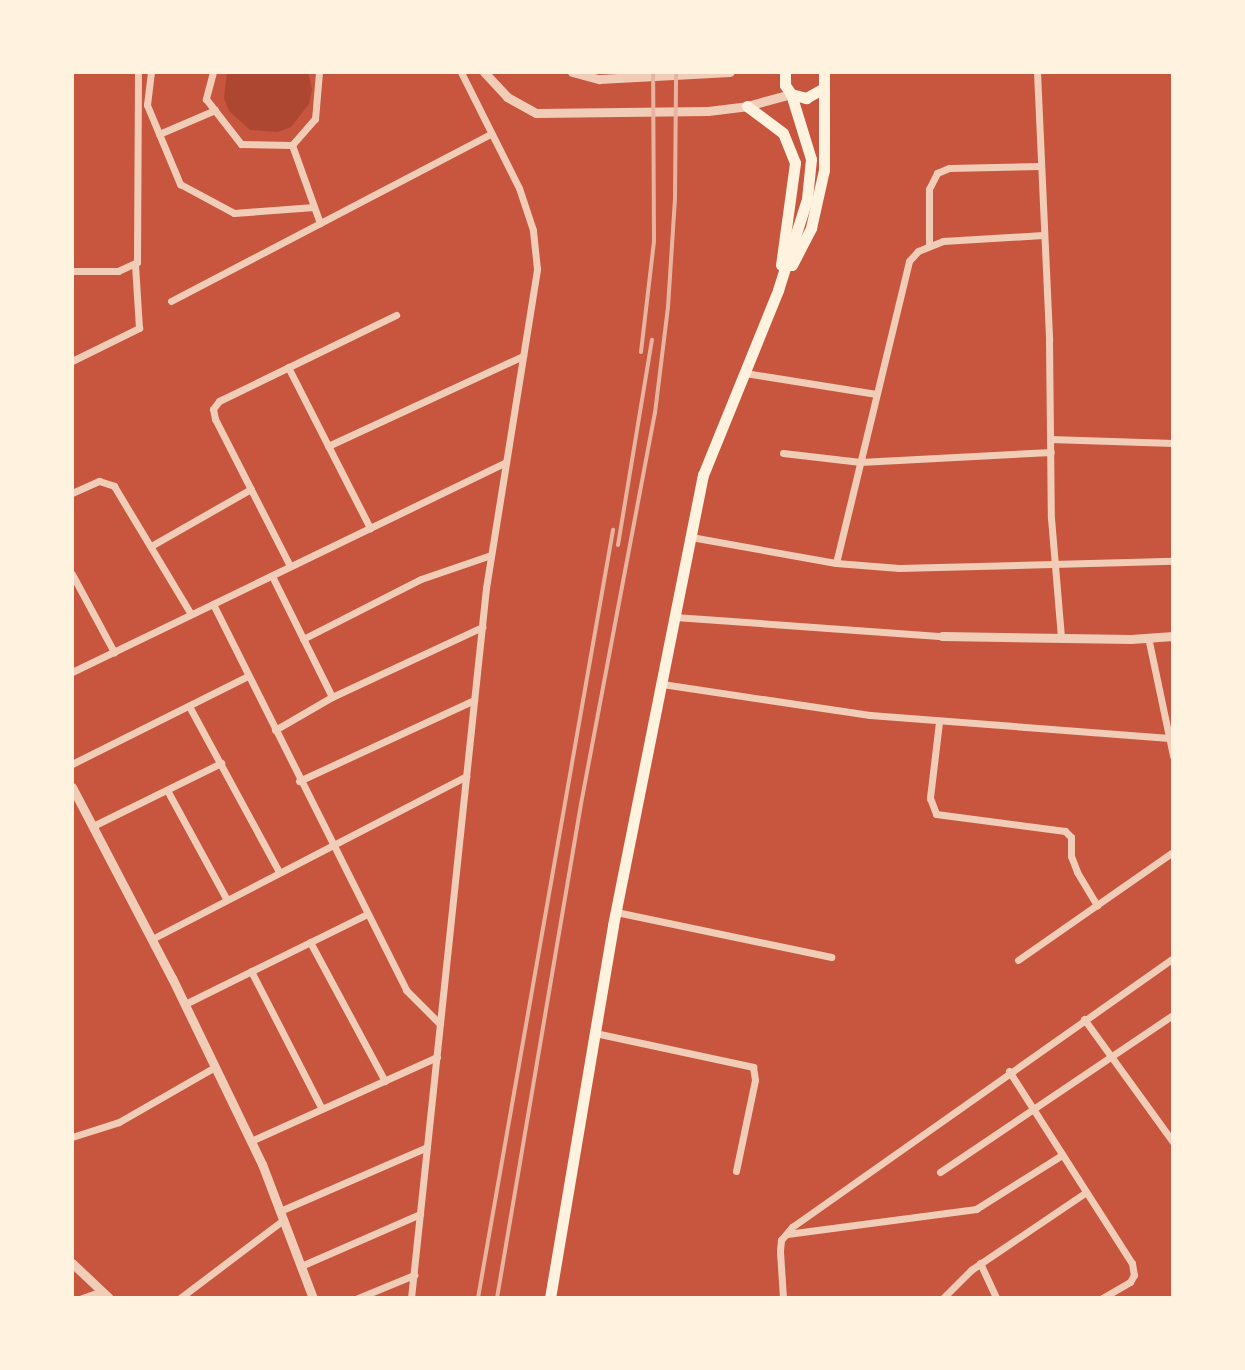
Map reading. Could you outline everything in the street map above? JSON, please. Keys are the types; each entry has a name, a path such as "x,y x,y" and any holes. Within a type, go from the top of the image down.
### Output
{"main road":[{"path":"778,290 811,228 818,199 824,170 824,72"},
{"path":"787,84 806,98 822,89"},
{"path":"550,1298 616,912 703,475 778,290 807,199 811,159 787,84"},
{"path":"747,106 783,133 795,163 778,290"}],"street":[{"path":"72,361 139,328 135,264 139,253 138,72"},
{"path":"151,72 147,105 180,184 234,213 314,207"},
{"path":"213,72 206,99 241,144 292,145 315,119 319,72"},
{"path":"411,1298 482,627 537,269 533,230 519,188 461,72"},
{"path":"484,72 507,97 536,113 708,111 747,106 787,84"},
{"path":"572,72 599,79 730,72"},
{"path":"1037,72 1055,563 1061,636"},
{"path":"159,134 215,110"},
{"path":"171,301 491,134"},
{"path":"292,145 320,223"},
{"path":"929,245 929,189 937,173 949,168 1040,166"},
{"path":"836,563 905,269 912,256 929,245 943,241 1043,235"},
{"path":"72,271 118,271 135,264"},
{"path":"290,566 215,419 213,409 219,401 396,315"},
{"path":"328,446 523,356"},
{"path":"288,367 370,528"},
{"path":"745,373 876,394"},
{"path":"1050,439 1173,443"},
{"path":"783,453 860,462 1051,452"},
{"path":"72,672 506,462"},
{"path":"72,493 99,481 114,486 191,614"},
{"path":"151,546 251,489"},
{"path":"691,537 836,563 899,568 1173,561"},
{"path":"303,639 421,579 491,555"},
{"path":"72,574 114,652"},
{"path":"272,576 332,697"},
{"path":"213,604 406,990 440,1024"},
{"path":"675,617 942,636 1173,636"},
{"path":"275,730 332,697 482,627"},
{"path":"1148,637 1173,756"},
{"path":"72,764 248,676"},
{"path":"662,684 870,715 1169,738"},
{"path":"299,781 474,700"},
{"path":"189,706 279,872"},
{"path":"939,722 930,798 936,814 1065,831 1071,837 1071,856 1077,872 1097,905"},
{"path":"93,826 221,763"},
{"path":"152,939 466,776"},
{"path":"72,787 185,1004 251,1141 313,1298"},
{"path":"167,790 227,900"},
{"path":"1018,960 1173,852"},
{"path":"616,912 831,957"},
{"path":"185,1004 367,914"},
{"path":"310,942 385,1081"},
{"path":"783,1298 780,1251 785,1234 1009,1071 1173,958"},
{"path":"251,971 322,1109"},
{"path":"940,1172 1173,1015"},
{"path":"1084,1019 1172,1139"},
{"path":"595,1033 753,1067 755,1080 736,1171"},
{"path":"251,1141 437,1057"},
{"path":"72,1137 119,1122 215,1067"},
{"path":"1009,1071 1130,1257 1134,1270 1130,1282 1102,1298"},
{"path":"180,1298 282,1216 427,1147"},
{"path":"785,1234 976,1209 1062,1155"},
{"path":"943,1298 980,1263 1086,1192"},
{"path":"301,1266 420,1214"},
{"path":"72,1263 105,1295"},
{"path":"980,1263 996,1298"},
{"path":"358,1298 414,1275"},
{"path":"82,1298 105,1295"}],"shaded area":[{"path":"227,72 308,72 312,89 309,104 291,127 278,132 250,130 229,111 224,98"}],"railway":[{"path":"641,352 654,242 653,72"},
{"path":"497,1298 581,804 655,413 668,307 675,198 676,72"},
{"path":"618,545 652,340"},
{"path":"478,1298 613,530"}]}
